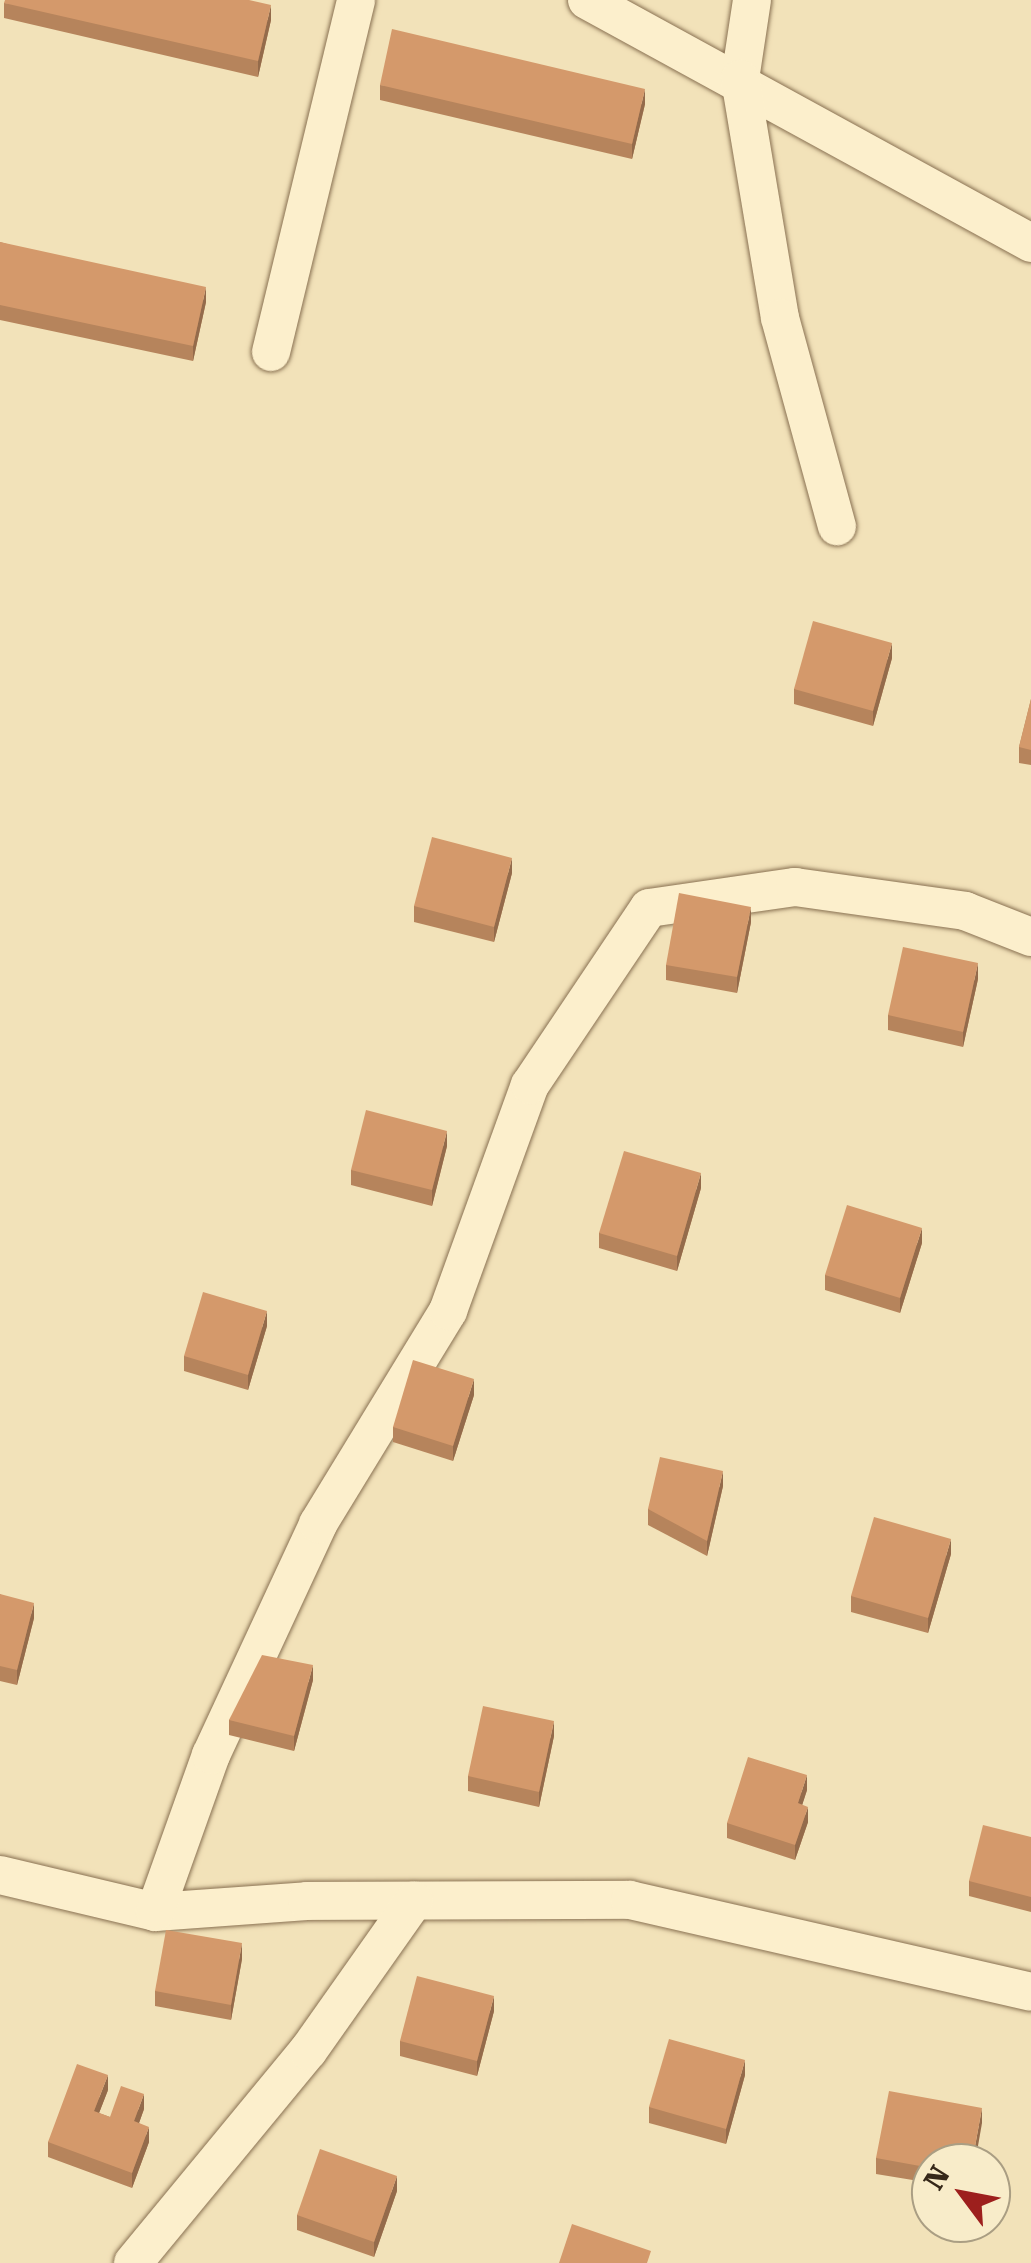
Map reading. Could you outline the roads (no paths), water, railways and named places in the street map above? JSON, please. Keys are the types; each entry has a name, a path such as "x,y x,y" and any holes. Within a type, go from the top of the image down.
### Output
{"street":[{"path":"270,352 356,0"},
{"path":"587,0 740,79 1031,243"},
{"path":"752,0 740,79 780,318 837,526"},
{"path":"155,1912 211,1755 318,1524 448,1311 530,1085 650,908 795,887 965,911 1031,938"},
{"path":"0,1875 155,1912 414,1901 630,1900 1031,1992"},
{"path":"133,2263 308,2051 414,1901"}]}
